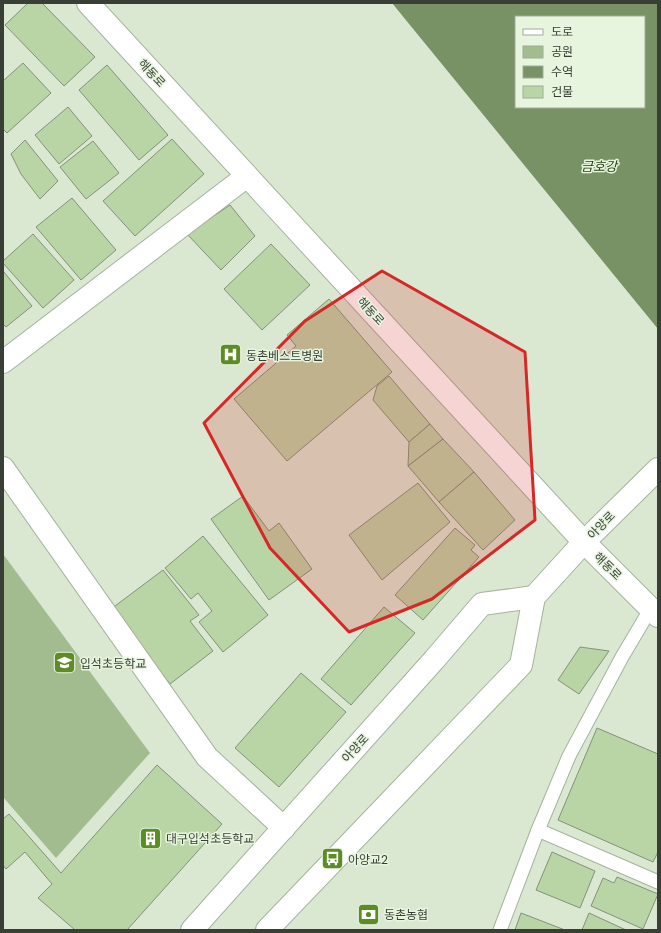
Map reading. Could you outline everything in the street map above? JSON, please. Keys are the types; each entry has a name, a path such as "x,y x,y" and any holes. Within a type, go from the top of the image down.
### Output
{"street":[{"name":"해동로","path":"88,3 584,542 654,612"},
{"path":"3,362 247,176"},
{"path":"3,468 207,757 284,828"},
{"name":"아양로","path":"192,930 482,604 534,597 584,542 656,471"},
{"path":"267,930 521,665 534,597"}],"lane":[{"path":"500,930 568,756 622,657 654,612"},
{"path":"538,830 658,882"}],"highlighted area":[{"path":"382,271 525,352 535,520 432,599 349,632 270,548 204,423 305,321"}],"green space":[{"path":"3,554 150,753 56,858 3,797"}],"water":[{"name":"금호강","path":"392,3 658,3 658,329"}],"building":[{"path":"28,3 42,3 95,57 64,86 5,25"},
{"path":"23,63 51,93 7,133 3,129 3,81"},
{"path":"107,65 168,135 139,160 79,90"},
{"path":"68,107 92,136 59,164 35,135"},
{"path":"172,139 204,174 135,236 103,201"},
{"path":"25,140 58,181 40,199 21,174 11,154"},
{"path":"93,141 119,173 86,199 60,167"},
{"path":"72,198 116,250 81,280 36,227"},
{"path":"230,205 255,236 221,270 187,234"},
{"path":"33,234 74,280 43,308 3,263 3,261"},
{"path":"271,244 310,285 262,330 224,289"},
{"path":"3,271 32,306 6,327 3,324"},
{"path":"329,299 392,372 287,461 234,399 296,346 287,335"},
{"path":"389,376 430,424 409,442 373,400 377,386"},
{"path":"430,424 443,439 408,466 409,442"},
{"path":"443,439 474,472 439,502 408,466"},
{"path":"474,472 515,520 483,550 439,502"},
{"path":"418,483 450,522 382,580 349,535"},
{"path":"243,496 269,531 279,523 312,569 269,600 211,519"},
{"path":"455,528 475,545 471,550 479,557 423,620 395,595"},
{"path":"203,536 268,615 223,652 199,622 212,611 198,593 191,599 165,568"},
{"path":"163,570 199,615 190,621 213,651 170,684 111,609"},
{"path":"384,607 415,633 351,705 321,679"},
{"path":"580,647 609,651 579,694 558,680"},
{"path":"301,673 346,712 279,787 235,748"},
{"path":"597,728 658,754 658,852 653,862 558,820"},
{"name":"대구입석초등학교","path":"157,765 222,824 127,930 75,930 38,898 52,884 25,852 6,869 3,865 3,819 9,814 61,873"},
{"path":"552,852 595,871 580,908 536,890"},
{"path":"617,877 658,894 643,929 591,906 603,878 614,883"},
{"path":"521,913 565,930 515,930"},
{"path":"589,913 626,930 582,930"}],"place":[{"name":"동촌베스트병원","path":"230,355"},
{"name":"입석초등학교","path":"64,663"},
{"name":"대구입석초등학교","path":"151,838"},
{"name":"아양교2","path":"332,859"},
{"name":"동촌농협","path":"368,914"}]}
